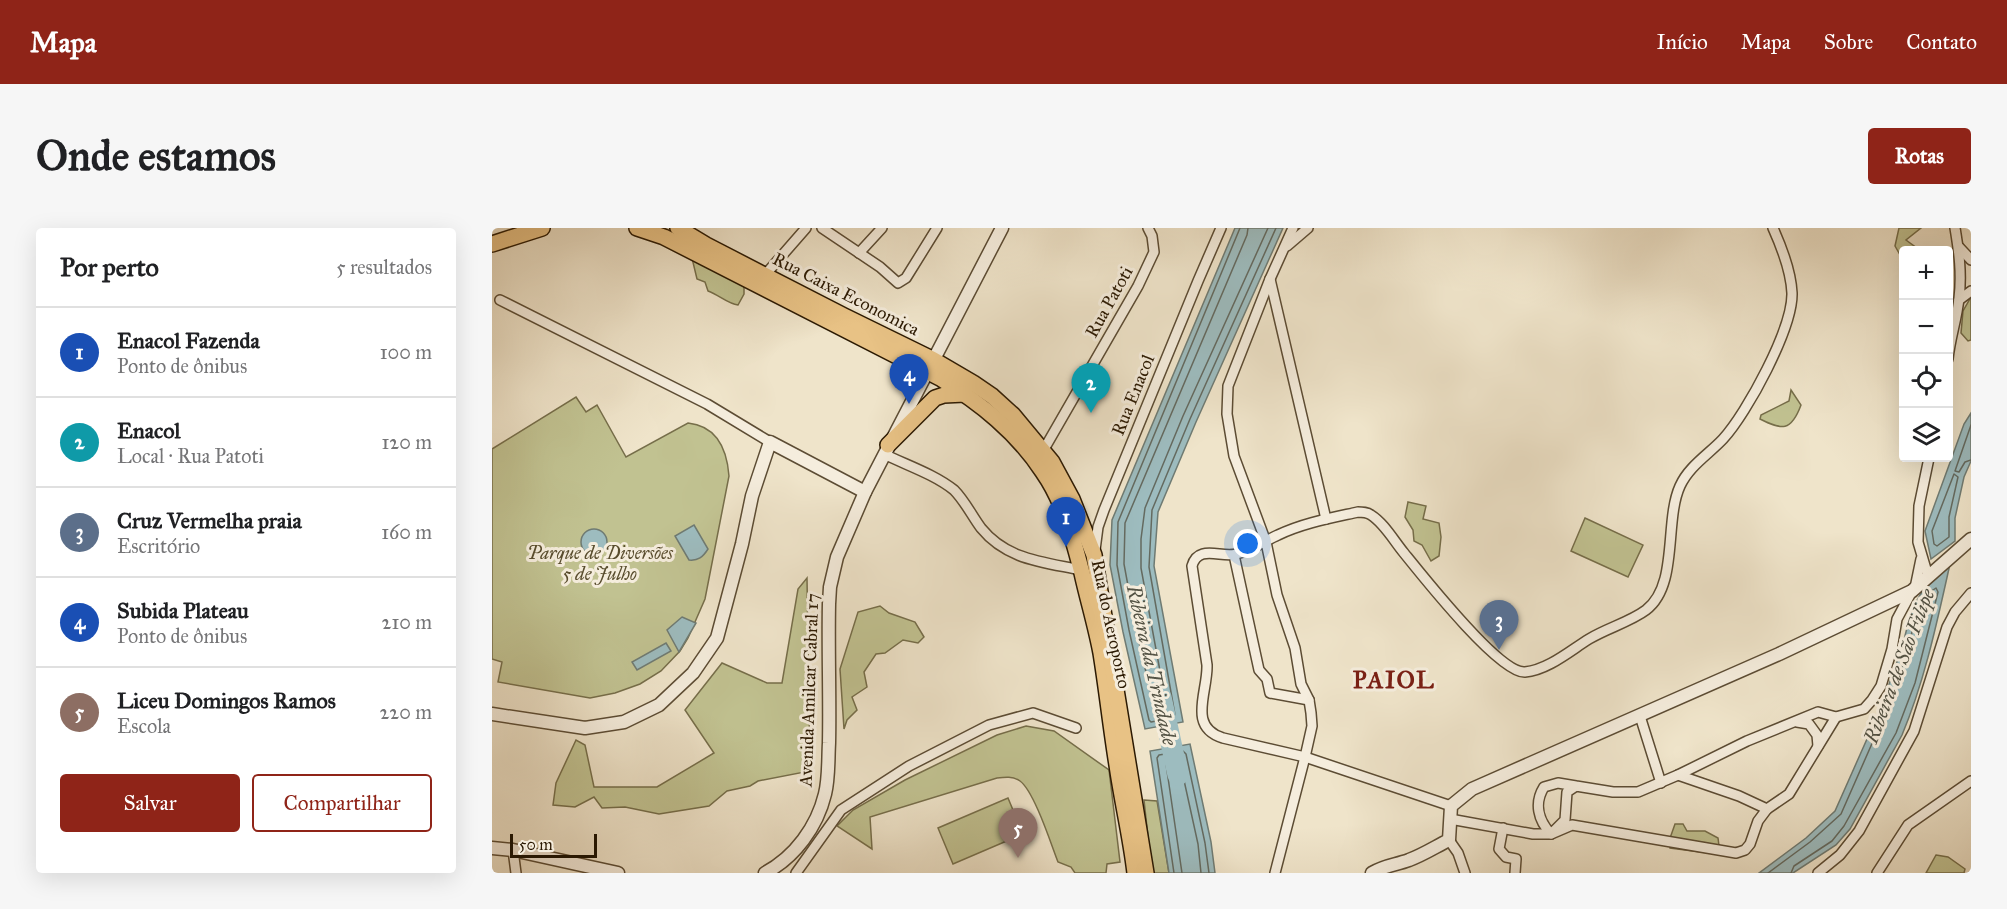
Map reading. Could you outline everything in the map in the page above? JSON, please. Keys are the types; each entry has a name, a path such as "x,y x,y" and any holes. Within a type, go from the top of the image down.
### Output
{"main road":[{"path":"492,244 542,228"},
{"path":"637,228 664,237 929,365"},
{"name":"Rua Caixa Economica","path":"678,228 929,365"},
{"name":"Rua do Aeroporto","path":"929,365 980,404 1011,432 1044,472 1063,511 1081,570 1101,651 1122,803 1135,873"},
{"name":"Rua do Aeroporto","path":"929,365 992,396 1013,415 1059,473 1072,499 1094,555 1146,873"},
{"path":"886,449 935,398 965,394"}],"street":[{"path":"765,275 806,228"},
{"path":"822,228 880,267 898,283 906,278 937,228"},
{"path":"858,252 882,228"},
{"name":"Avenida Amilcar Cabral 17","path":"765,873 784,860 806,836 815,822 825,793 829,726 830,587 837,557 886,449 1002,228"},
{"name":"Rua Patoti","path":"1043,451 1138,286 1154,252 1152,236 1148,228"},
{"name":"Rua Enacol","path":"1094,555 1098,527 1104,510 1221,228"},
{"path":"1275,873 1305,757 1311,726 1309,700 1301,684 1295,648 1277,595 1266,542 1234,456 1227,414 1228,386 1270,279 1293,228"},
{"path":"1283,250 1308,228"},
{"path":"1451,806 1305,757 1215,735 1208,730 1202,721 1201,711 1208,678 1192,566 1197,556 1205,553 1234,555 1288,530 1358,512 1372,515 1467,626 1498,658 1514,669 1524,672 1542,667 1598,634 1645,611 1658,598 1661,588 1668,561 1675,503 1680,484 1737,421 1749,402 1790,314 1792,295 1790,280 1780,243 1773,228"},
{"path":"1948,354 1959,300 1962,267 1955,228"},
{"path":"1957,244 1971,260"},
{"path":"1270,279 1326,519"},
{"path":"1959,300 1971,291"},
{"path":"500,300 707,404 770,442 865,492"},
{"path":"492,714 585,728 624,722 659,705 693,673 717,638 742,544 752,495 770,442"},
{"path":"886,449 955,491 984,531 1006,550 1032,561 1081,570"},
{"path":"1928,462 1919,506 1918,542 1928,576"},
{"path":"1551,834 1543,825 1538,814 1538,795 1544,787 1558,783 1614,792 1638,792 1747,741 1818,712 1836,717 1864,709 1881,686 1890,658 1897,619 1914,590 1966,543"},
{"path":"1914,590 1921,554"},
{"path":"1234,555 1258,670 1267,679 1270,693 1309,700"},
{"path":"1465,873 1458,853 1449,840 1451,806 1465,793 1779,654 1914,590"},
{"path":"1818,873 1840,855 1858,831 1908,741 1914,730 1947,627 1955,612 1971,593"},
{"path":"796,873 841,810 909,766 989,725 1033,713 1076,728"},
{"path":"1640,716 1661,783"},
{"path":"1450,819 1533,834 1551,834 1572,825 1736,853 1744,850 1750,844 1758,821 1767,809 1789,794 1836,717"},
{"path":"1794,722 1809,724 1817,735 1818,746"},
{"path":"1678,775 1739,796 1767,809"},
{"path":"1877,873 1908,825 1971,781"},
{"path":"1551,834 1565,820 1567,792 1576,786"},
{"path":"1503,828 1499,849 1506,857 1516,859 1515,873"},
{"path":"1372,873 1390,864 1406,862 1425,854 1449,840"},
{"path":"492,848 513,850 618,873"},
{"path":"513,850 516,873"}],"green space":[{"path":"1899,228 1921,228 1906,240 1914,246 1899,246 1899,253 1895,246"},
{"path":"691,254 744,285 744,294 738,305 708,291 705,282 697,279"},
{"path":"1971,297 1971,340 1968,341 1961,333 1963,311"},
{"path":"1791,390 1801,405 1789,424 1780,427 1760,419 1761,415 1789,401"},
{"name":"Parque de Diversões 5 de Julho","path":"576,397 586,412 597,405 626,457 688,423 706,429 719,441 723,449 729,476 705,599 680,651 661,671 640,684 615,693 590,698 498,682 502,662 492,659 492,449"},
{"path":"1408,502 1426,506 1423,519 1439,523 1441,537 1439,556 1431,561 1422,545 1414,541 1413,530 1405,517"},
{"path":"1585,518 1643,545 1628,577 1571,551"},
{"path":"807,578 810,771 758,781 750,786 727,791 709,806 659,814 625,807 602,808 594,797 575,807 553,805 556,783 576,740 585,745 594,787 657,787 714,753 685,710 722,663 767,683 782,683 798,589"},
{"path":"880,606 889,613 915,622 924,637 918,643 903,640 885,653 876,654 864,672 867,687 852,697 857,710 847,720 844,729 840,669 858,612"},
{"path":"1026,726 1054,731 1109,770 1120,862 1107,864 1106,873 1075,873 1071,867 1058,862 1031,795 1020,781 1012,778 997,778 870,817 872,849 837,826 853,810 905,780 997,735"},
{"path":"1008,798 1023,834 953,864 938,828"},
{"path":"1144,800 1157,801 1169,873 1152,873"},
{"path":"1675,824 1683,824 1687,831 1705,831 1718,838 1719,846 1716,854 1670,848 1669,841"},
{"path":"1936,855 1948,857 1965,869 1964,873 1926,873"}],"water":[{"path":"1235,228 1283,228 1158,512 1154,566 1183,722 1145,729 1110,565 1112,520"},
{"path":"1971,413 1971,461 1964,477 1955,518 1955,541 1931,559 1925,531 1950,462 1953,462 1953,454 1964,424"},
{"path":"694,525 708,549 700,558 689,560 675,536"},
{"path":"594,529 603,533 607,542 603,551 594,555 585,551 581,542 585,533"},
{"name":"Ribeira de São Filipe","path":"1950,564 1930,651 1910,714 1902,735 1850,829 1836,845 1793,873 1759,873 1806,838 1835,811 1879,712 1901,651 1912,609 1923,590"},
{"path":"682,617 696,623 679,652 667,630"},
{"path":"666,643 671,651 637,670 632,662"},
{"path":"1190,744 1211,842 1215,873 1169,873 1150,751"}],"waterway":[{"name":"Ribeira da Trindade","path":"1161,697 1178,775"}],"place":[{"name":"Subida Plateau","path":"909,404"},
{"name":"Enacol","path":"1091,413"},
{"name":"Enacol Fazenda","path":"1066,547"},
{"name":"Cruz Vermelha praia","path":"1499,650"},
{"name":"Liceu Domingos Ramos","path":"1018,858"}],"district":[{"name":"PAIOL","path":"1394,680"}]}
